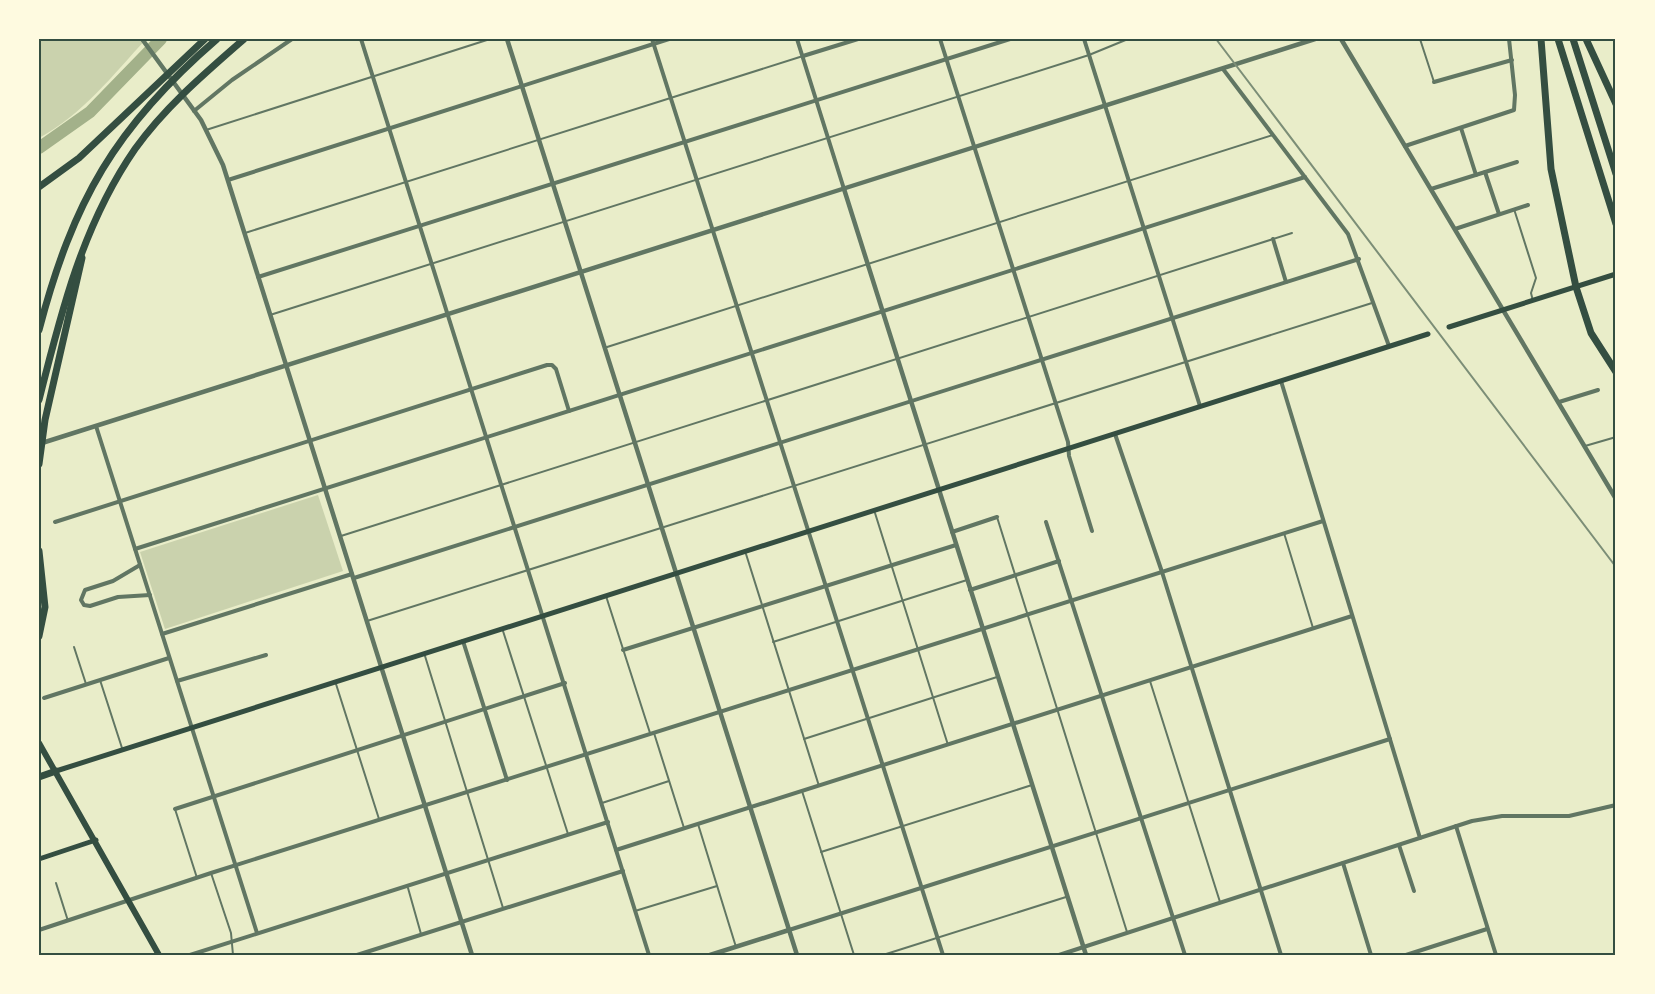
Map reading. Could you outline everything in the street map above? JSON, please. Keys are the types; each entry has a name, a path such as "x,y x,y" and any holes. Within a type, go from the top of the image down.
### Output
{"highway":[{"path":"39,187 79,158 150,97 206,39"},
{"path":"191,57 217,39"},
{"path":"39,400 71,281 84,244 117,177 163,115 203,75 244,39"},
{"path":"1541,39 1551,169 1576,287 1591,333 1616,372"},
{"path":"1558,39 1616,224"},
{"path":"1573,39 1616,174"},
{"path":"1586,39 1616,104"},
{"path":"39,330 57,266 86,195 150,97"},
{"path":"39,464 45,420 79,280 84,244"},
{"path":"39,551 45,607 39,636"},
{"path":"39,777 56,771"}],"main road":[{"path":"1449,327 1613,275"},
{"path":"56,771 191,726 1428,334"},
{"path":"39,743 96,840 159,955"},
{"path":"39,859 96,840"}],"street":[{"path":"142,39 206,130 228,180 472,955"},
{"path":"194,111 244,70 292,39"},
{"path":"361,39 544,615 649,955"},
{"path":"507,39 797,955"},
{"path":"228,180 522,86 653,41 669,39"},
{"path":"797,39 1086,955"},
{"path":"802,56 858,39"},
{"path":"940,39 1056,403 1092,531"},
{"path":"258,277 1010,39"},
{"path":"1084,39 1200,406"},
{"path":"39,444 1315,39"},
{"path":"1341,39 1585,446 1614,490 1616,499"},
{"path":"1405,146 1514,110 1515,95 1509,39"},
{"path":"653,41 942,955"},
{"path":"1434,82 1512,60"},
{"path":"1222,69 1343,226 1354,244 1389,346"},
{"path":"1461,128 1476,175"},
{"path":"1431,189 1517,162"},
{"path":"1485,172 1499,214"},
{"path":"135,549 1305,177"},
{"path":"1455,229 1528,205"},
{"path":"1273,239 1286,282"},
{"path":"162,634 516,527 1359,260"},
{"path":"55,522 552,365 558,376 569,411"},
{"path":"1281,381 1420,838"},
{"path":"1559,402 1598,390"},
{"path":"96,426 257,933"},
{"path":"1114,434 1162,572 1281,955"},
{"path":"952,532 998,517"},
{"path":"39,930 236,865 1323,521"},
{"path":"1046,522 1185,955"},
{"path":"623,650 956,545"},
{"path":"970,590 1059,561"},
{"path":"140,565 111,582 85,590 81,600 87,606 118,597 150,596"},
{"path":"616,850 1353,616"},
{"path":"463,640 507,780"},
{"path":"177,681 266,655"},
{"path":"44,698 169,658"},
{"path":"175,809 565,683"},
{"path":"710,955 1390,739"},
{"path":"1059,955 1456,826 1502,816 1569,816 1616,805"},
{"path":"190,955 608,822"},
{"path":"1456,826 1496,955"},
{"path":"1399,845 1414,891"},
{"path":"1343,863 1371,955"},
{"path":"357,955 623,871"},
{"path":"1406,955 1487,929"}],"lane":[{"path":"206,130 490,39"},
{"path":"270,315 1089,55 1128,39"},
{"path":"1420,39 1434,82"},
{"path":"245,233 802,56"},
{"path":"604,348 1273,135"},
{"path":"1515,209 1536,278 1531,293 1533,301"},
{"path":"340,536 1292,233"},
{"path":"368,621 1373,303"},
{"path":"1585,446 1616,437"},
{"path":"874,510 948,745"},
{"path":"998,517 1128,933"},
{"path":"1284,533 1313,629"},
{"path":"745,551 819,786"},
{"path":"773,642 967,580"},
{"path":"606,596 684,828"},
{"path":"502,628 568,834"},
{"path":"74,647 87,684"},
{"path":"424,653 503,909"},
{"path":"804,738 997,677"},
{"path":"100,680 122,748"},
{"path":"335,681 380,820"},
{"path":"1150,681 1220,903"},
{"path":"602,803 669,781"},
{"path":"821,852 1032,785"},
{"path":"802,791 854,955"},
{"path":"175,809 197,878"},
{"path":"698,824 736,947"},
{"path":"211,873 232,940 233,955"},
{"path":"56,884 68,921"},
{"path":"407,885 422,935"},
{"path":"635,911 717,886"},
{"path":"883,955 1067,897"}],"green space":[{"path":"39,39 146,39 83,106 55,129 39,138"},
{"path":"318,495 343,571 165,629 140,552"}],"waterway":[{"path":"39,148 90,112 161,39"}],"railway":[{"path":"1216,39 1616,567"}]}
